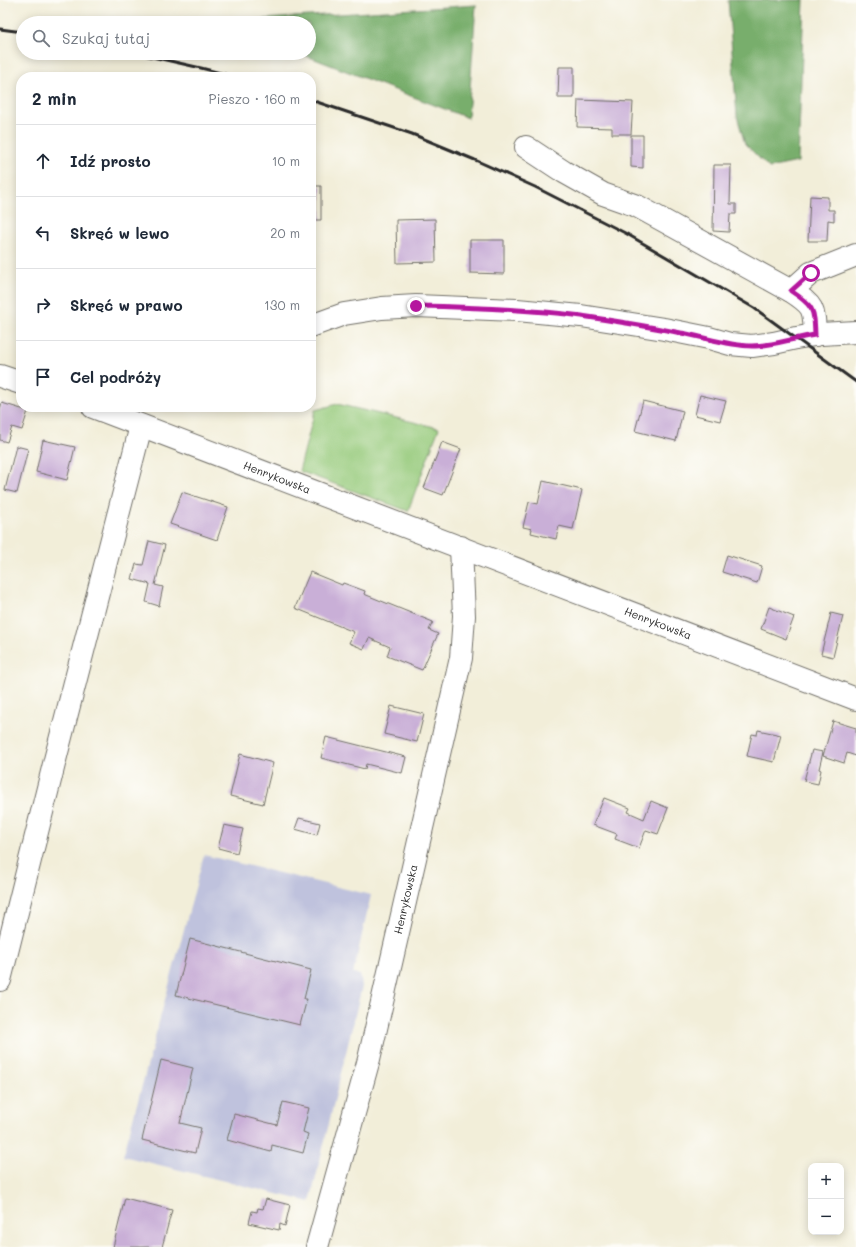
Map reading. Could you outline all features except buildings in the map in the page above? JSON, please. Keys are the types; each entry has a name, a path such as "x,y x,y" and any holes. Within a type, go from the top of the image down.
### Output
{"street":[{"path":"526,147 564,172 603,194 637,206 806,300 811,307 815,335"},
{"path":"791,291 811,273 856,255"},
{"path":"316,324 344,314 382,308 416,306 517,310 581,316 664,329 730,344 752,346 774,344 815,335 856,332"},
{"path":"0,376 16,381"},
{"name":"Henrykowska","path":"113,412 136,418 461,547 856,699"},
{"path":"0,980 55,760 136,418"},
{"name":"Henrykowska","path":"317,1247 369,1059 461,658 464,616 461,547"}],"shaded area":[{"path":"204,855 371,895 353,974 360,975 362,986 310,1202 123,1156"}],"green space":[{"path":"728,0 804,0 798,162 769,168 745,144 737,116"},
{"path":"476,5 468,118 316,60 316,16 309,16"},
{"path":"337,404 439,428 408,511 299,471 316,410"}],"railway":[{"path":"0,29 16,31"},
{"path":"166,60 217,72"},
{"path":"316,102 412,134 475,160 535,187 627,234 754,308 856,382"}],"route":[{"path":"416,306 517,310 581,316 664,329 730,344 752,346 774,344 815,335 811,307 806,300 791,291 811,273"}]}
